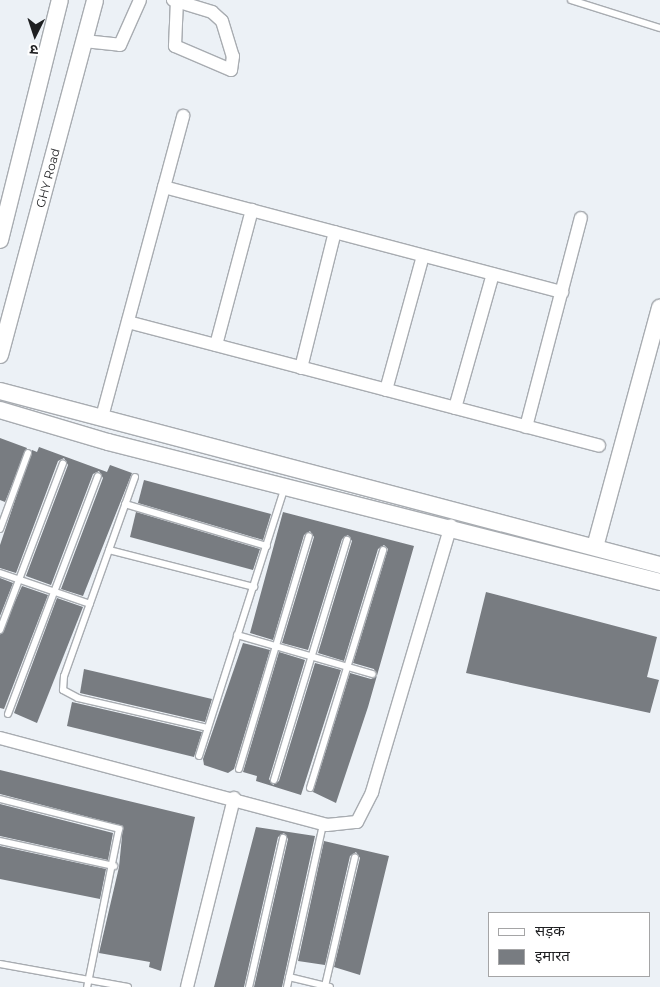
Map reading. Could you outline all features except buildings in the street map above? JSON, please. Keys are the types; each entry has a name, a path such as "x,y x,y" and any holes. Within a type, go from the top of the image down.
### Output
{"street":[{"path":"0,240 60,0"},
{"name":"GHY Road","path":"0,355 95,0"},
{"path":"84,42 120,45 140,0"},
{"path":"175,1 212,12 222,21 234,56 231,70 175,46 175,1"},
{"path":"102,417 183,116"},
{"path":"164,187 562,292"},
{"path":"216,345 252,210"},
{"path":"526,427 581,218"},
{"path":"301,368 335,232"},
{"path":"386,390 423,256"},
{"path":"455,408 493,274"},
{"path":"595,547 660,308"},
{"path":"128,322 599,446"},
{"path":"0,391 660,565"},
{"path":"0,410 286,486 451,525 660,582"},
{"path":"0,738 234,798 322,824 357,822 368,806 451,525"},
{"path":"187,987 234,798"}],"lane":[{"path":"571,0 593,3 660,28"},
{"path":"0,529 28,453"},
{"path":"0,630 63,463"},
{"path":"8,714 98,476"},
{"path":"135,477 64,676 67,694 208,728"},
{"path":"199,756 286,486"},
{"path":"125,504 267,546"},
{"path":"239,769 309,536"},
{"path":"274,780 347,540"},
{"path":"109,550 254,587"},
{"path":"310,788 383,550"},
{"path":"0,573 90,604"},
{"path":"237,636 372,674"},
{"path":"0,799 116,827 120,837 88,983"},
{"path":"287,987 322,824"},
{"path":"249,987 283,838"},
{"path":"0,841 114,866"},
{"path":"289,978 328,986 355,857"},
{"path":"0,964 88,983 128,987"}]}
